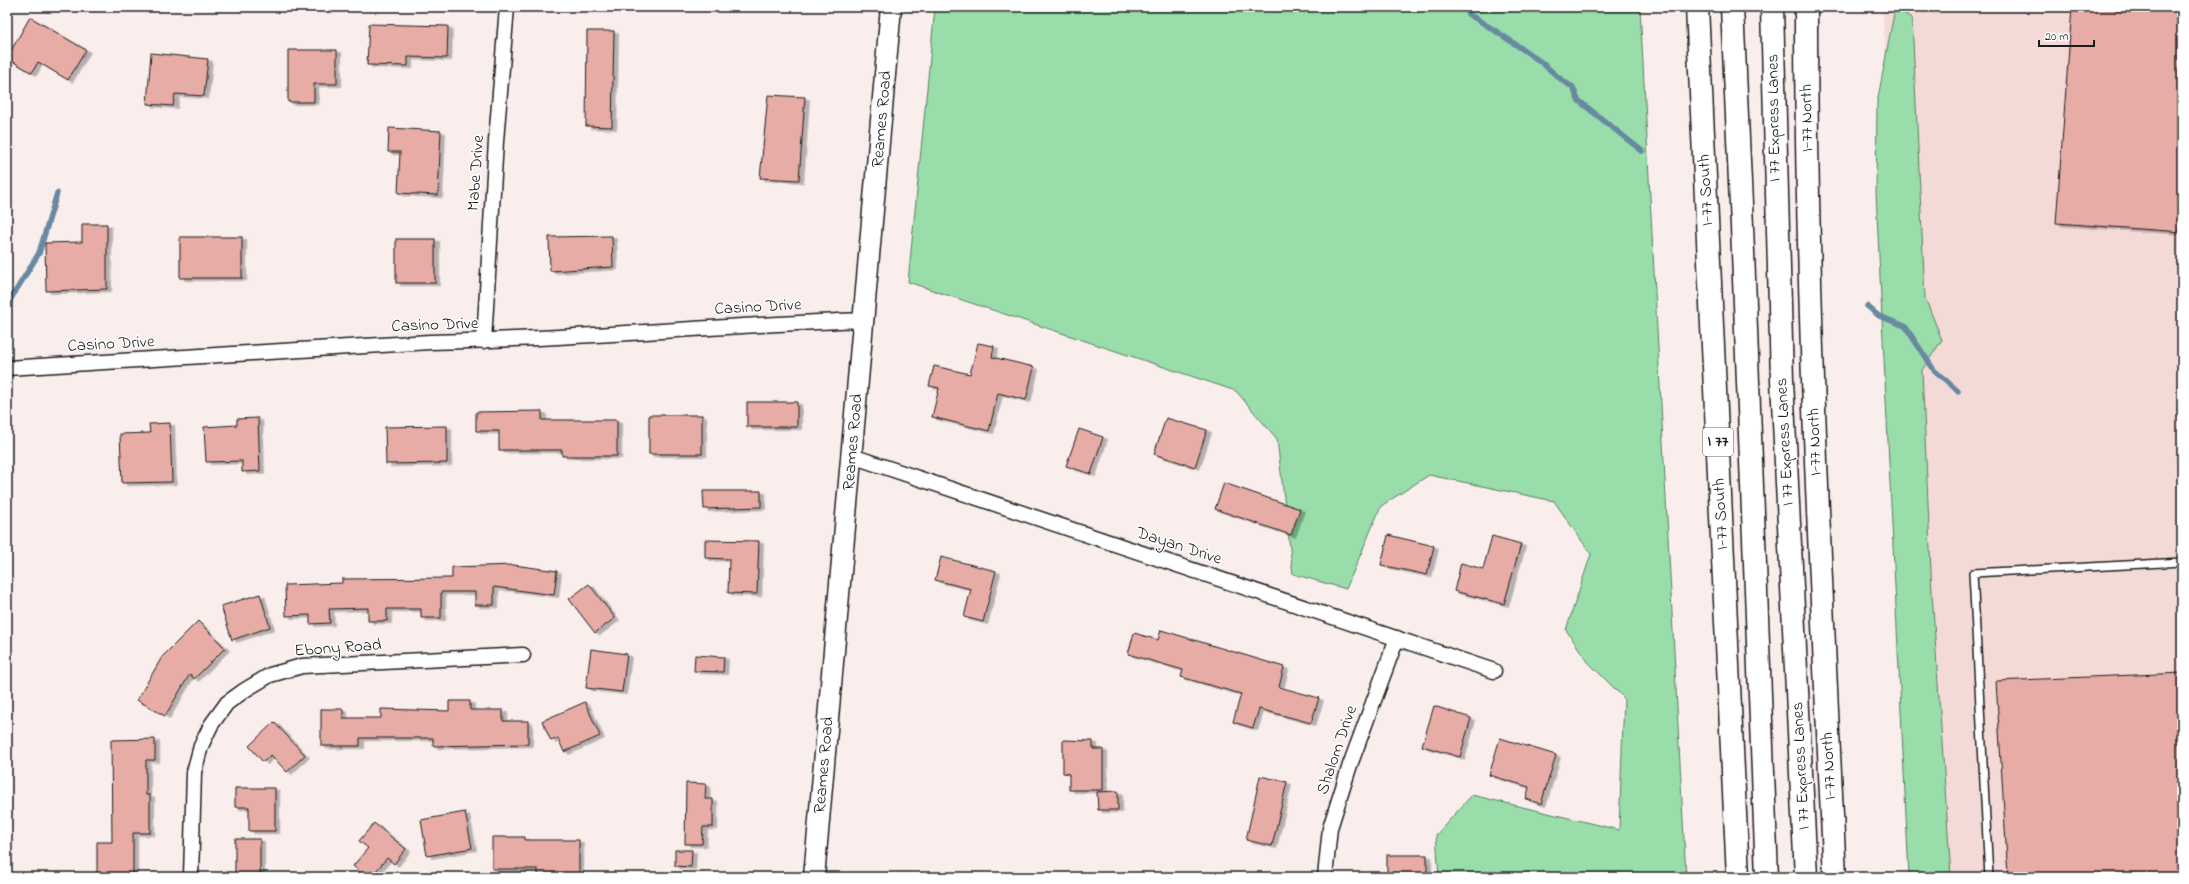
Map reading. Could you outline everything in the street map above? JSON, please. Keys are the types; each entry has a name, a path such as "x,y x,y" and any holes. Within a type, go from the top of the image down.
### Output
{"highway":[{"name":"I-77 South","path":"1697,7 1738,877"},
{"name":"I 77 Express Lanes","path":"1732,7 1767,877"},
{"name":"I 77 Express Lanes","path":"1772,7 1782,380 1806,877"},
{"name":"I-77 North","path":"1806,7 1808,216 1812,378 1835,877"}],"main road":[{"name":"Reames Road","path":"814,877 865,320 891,7"}],"street":[{"name":"Mabe Drive","path":"484,341 496,141 507,7"},
{"name":"Casino Drive","path":"7,368 769,323 865,320"},
{"name":"Dayan Drive","path":"852,456 1494,671"},
{"name":"Shalom Drive","path":"1325,877 1325,865 1333,821 1350,765 1397,638"},
{"name":"Ebony Road","path":"191,877 194,772 211,725 227,703 245,690 270,675 302,666 523,655"}],"lane":[{"path":"1989,877 1973,573 2182,562"}],"shaded area":[{"path":"1882,7 2182,7 2182,877 1940,877 1908,346"}],"green space":[{"path":"935,7 1640,7 1686,877 1439,877 1436,835 1472,795 1619,830 1624,698 1588,662 1566,630 1591,554 1554,501 1429,475 1381,506 1346,589 1293,574 1277,439 1236,391 908,282"},
{"path":"1895,8 1912,18 1925,298 1942,340 1922,370 1932,593 1951,877 1909,877 1876,193 1877,103"}],"building":[{"path":"2072,7 2182,7 2182,232 2056,223"},
{"path":"30,17 86,50 68,80 38,62 32,73 7,58"},
{"path":"369,24 448,26 447,58 408,57 408,66 367,65"},
{"path":"587,31 614,31 612,127 586,126"},
{"path":"288,50 337,50 337,84 314,84 314,102 288,102"},
{"path":"151,53 208,59 204,96 175,94 173,106 147,104"},
{"path":"768,95 805,97 799,180 760,178"},
{"path":"389,128 441,131 438,195 398,193 400,152 388,152"},
{"path":"82,224 107,224 107,289 46,291 45,243 82,242"},
{"path":"612,236 613,267 550,271 549,237"},
{"path":"180,237 242,237 242,278 180,278"},
{"path":"396,239 435,239 435,283 396,283"},
{"path":"978,343 994,346 992,357 1034,367 1026,400 998,393 989,431 932,417 939,388 929,386 934,366 970,374"},
{"path":"747,402 797,402 797,427 747,427"},
{"path":"542,411 542,420 617,420 617,456 562,456 562,450 499,450 499,431 476,431 476,412"},
{"path":"649,415 702,415 702,454 649,454"},
{"path":"258,418 260,471 242,472 242,461 206,462 204,427 237,425 237,419"},
{"path":"1166,418 1207,430 1195,467 1154,454"},
{"path":"170,423 172,482 122,483 120,434 150,433 149,424"},
{"path":"447,426 447,463 386,464 385,427"},
{"path":"1079,429 1103,437 1091,474 1066,466"},
{"path":"1224,483 1300,509 1291,535 1215,509"},
{"path":"703,491 761,491 761,507 704,509"},
{"path":"1388,535 1434,546 1427,575 1381,565"},
{"path":"1492,536 1521,544 1504,604 1454,591 1461,563 1483,569"},
{"path":"705,540 759,541 757,594 728,593 729,559 705,558"},
{"path":"941,557 996,571 983,622 964,617 971,589 935,580"},
{"path":"514,565 557,571 554,595 494,587 494,605 475,605 475,592 441,592 441,618 421,618 421,609 387,609 387,621 368,621 368,608 329,609 330,623 310,624 310,615 286,616 285,585 342,583 342,579 452,578 452,567"},
{"path":"589,584 615,618 595,633 569,599"},
{"path":"260,594 270,627 232,640 221,606"},
{"path":"198,621 225,648 194,679 190,674 165,716 137,700 162,657"},
{"path":"1161,630 1284,667 1279,687 1319,698 1311,723 1259,709 1253,728 1233,722 1241,694 1181,677 1183,670 1128,654 1134,633 1158,640"},
{"path":"591,649 627,654 622,692 586,688"},
{"path":"695,655 724,657 723,672 694,671"},
{"path":"2182,673 2182,877 2008,877 1996,681"},
{"path":"449,701 470,701 470,710 503,710 503,721 528,721 528,744 433,746 433,738 360,738 360,746 321,746 321,709 343,709 343,718 381,718 381,709 449,711"},
{"path":"585,702 600,736 564,752 558,738 551,741 542,721"},
{"path":"1434,706 1471,718 1460,757 1422,746"},
{"path":"274,722 305,755 287,772 271,755 263,762 249,746"},
{"path":"1500,738 1556,755 1541,804 1526,799 1529,787 1489,775"},
{"path":"155,739 155,760 146,760 146,795 150,795 150,833 133,833 133,877 97,877 97,842 112,842 111,740"},
{"path":"1063,740 1093,741 1093,749 1103,749 1103,790 1069,790 1069,774 1063,773"},
{"path":"1260,776 1287,782 1272,846 1246,840"},
{"path":"686,783 706,784 705,799 713,799 713,827 703,827 702,844 685,844"},
{"path":"235,788 275,788 275,831 249,831 249,807 235,807"},
{"path":"1118,791 1118,810 1098,810 1097,792"},
{"path":"465,812 472,848 427,856 421,820"},
{"path":"374,823 406,849 394,864 387,858 371,877 366,877 353,866 368,848 359,841"},
{"path":"492,837 525,837 525,840 579,840 579,876 538,876 538,869 492,869"},
{"path":"235,839 260,839 260,877 235,877"},
{"path":"675,850 692,850 691,867 675,866"},
{"path":"1387,855 1427,855 1427,877 1387,877"}],"waterway":[{"path":"1468,14 1523,49 1541,62 1560,79 1573,87 1578,100 1642,151"},
{"path":"7,305 39,253 57,193"},
{"path":"1867,306 1879,316 1905,326 1934,370 1958,391"}]}
